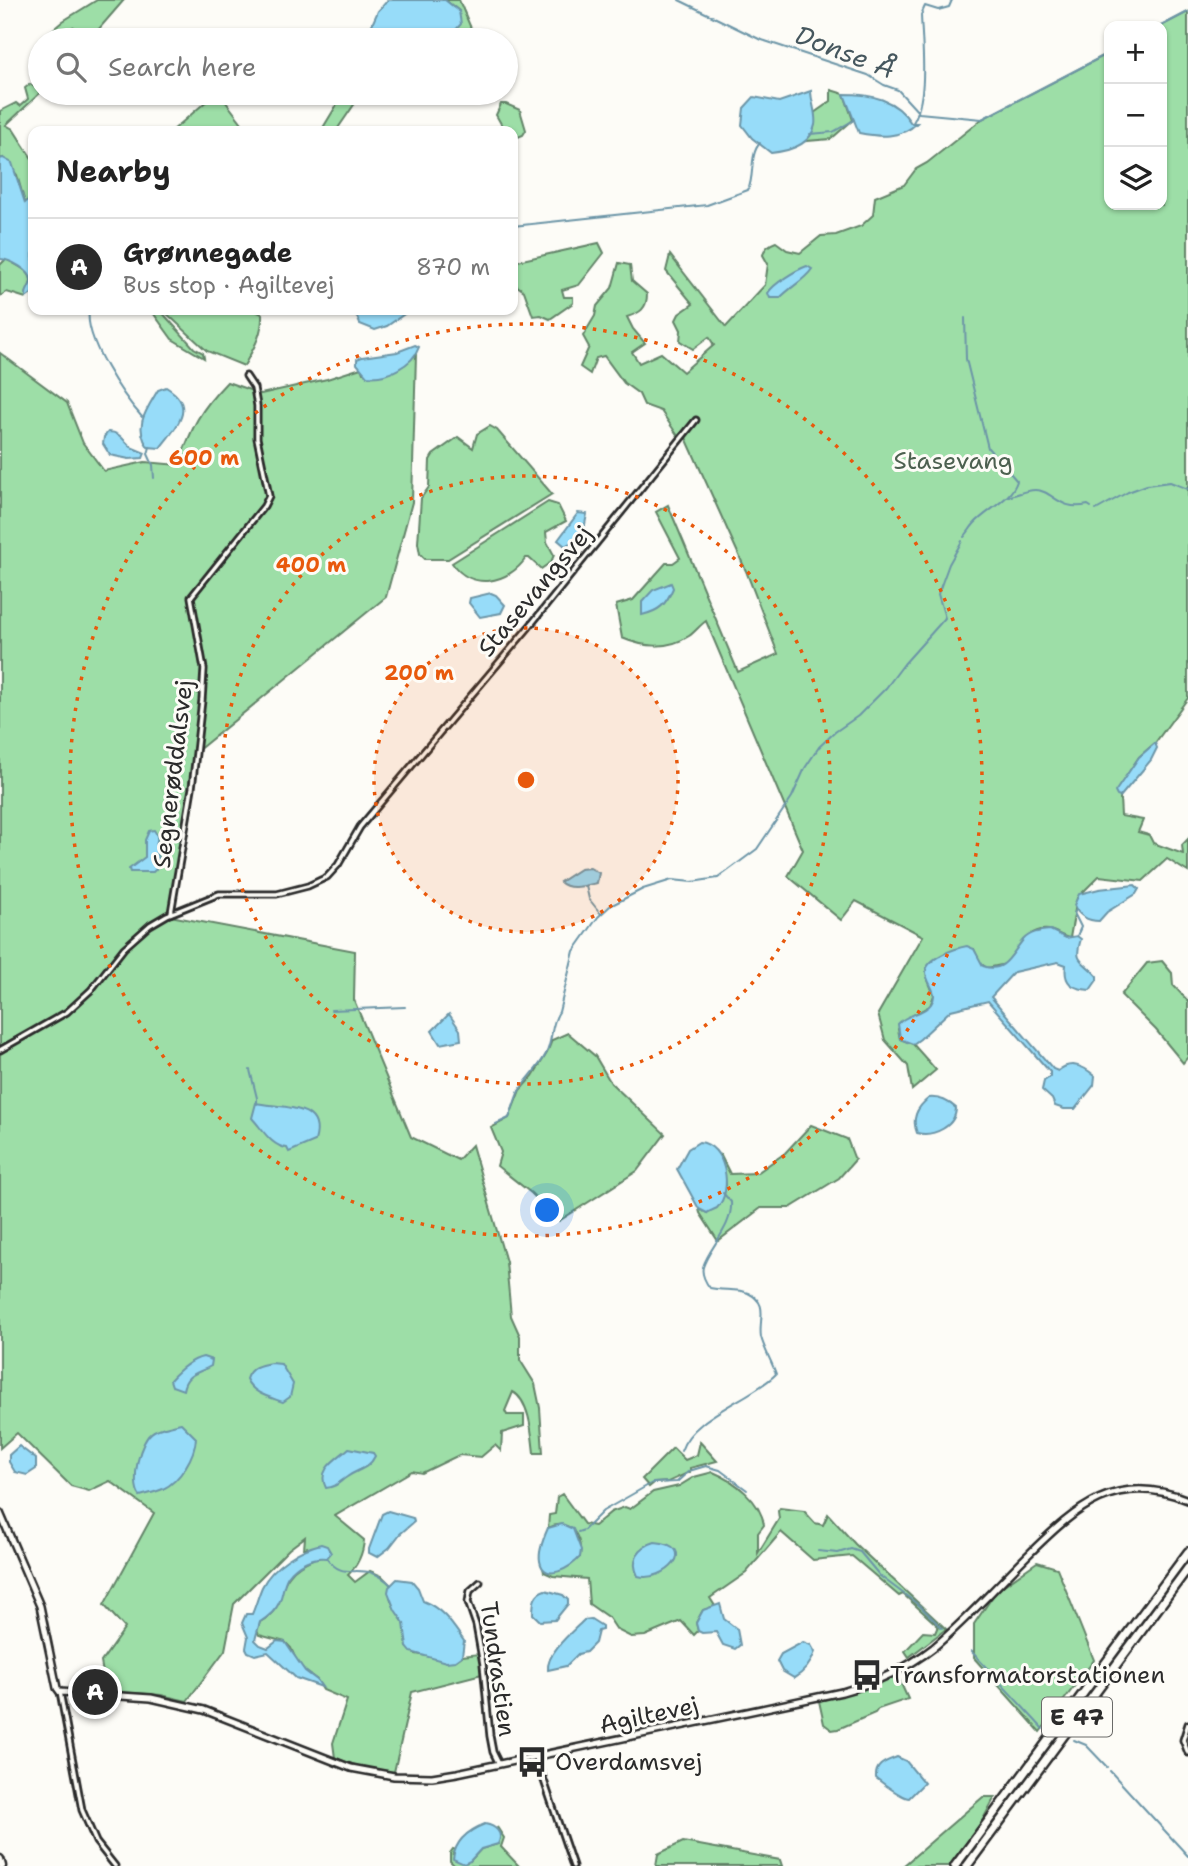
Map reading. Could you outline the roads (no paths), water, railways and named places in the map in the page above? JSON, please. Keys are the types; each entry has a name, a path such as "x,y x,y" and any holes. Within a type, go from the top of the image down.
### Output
{"highway":[{"name":"E 47","path":"955,1866 1188,1552"},
{"name":"E 47","path":"967,1866 1188,1568"}],"main road":[{"path":"0,1859 2,1866"}],"street":[{"name":"Segnerøddalsvej","path":"171,913 192,788 204,669 191,597 264,506 269,496 257,438 254,388 246,376"},
{"name":"Stasevangsvej","path":"0,1050 67,1012 91,990 138,934 171,913 219,894 277,894 327,877 338,865 359,827 545,607 696,420"},
{"name":"Agiltevej","path":"60,1692 150,1698 184,1705 204,1710 327,1760 372,1773 432,1777 842,1692 874,1681 910,1664 935,1646 1062,1521 1089,1503 1130,1490 1160,1492 1188,1500"},
{"path":"0,1513 40,1606 60,1692 82,1810 96,1842 115,1866"},
{"name":"Tundrastien","path":"480,1582 470,1591 468,1602 476,1625 483,1664 493,1752 499,1764"},
{"path":"1188,1724 1183,1740 1188,1753"},
{"path":"536,1757 573,1866"}],"water":[{"path":"388,0 445,0 459,11 461,24 458,28 370,28 378,11"},
{"path":"811,91 815,125 809,138 798,146 771,153 752,138 742,125 744,108 754,97 779,102"},
{"path":"844,94 864,95 890,103 911,123 917,123 897,134 882,136 859,133"},
{"path":"0,159 12,163 25,203 28,200 28,274 14,263 0,259"},
{"path":"807,266 812,269 801,280 780,298 770,298 768,293 775,286"},
{"path":"356,315 403,315 387,326 375,330 360,324"},
{"path":"415,345 419,347 411,360 390,373 367,376 357,364 357,359 362,357 397,352"},
{"path":"166,387 181,401 181,416 160,448 148,447 142,432 143,418 158,390"},
{"path":"108,432 119,435 133,448 145,453 143,458 129,459 110,455 103,444"},
{"path":"578,513 587,514 583,535 565,546 558,540"},
{"path":"671,583 673,588 665,603 642,615 642,602 653,590"},
{"path":"491,593 505,605 501,613 480,617 469,603 470,598"},
{"path":"1155,743 1157,748 1151,760 1120,797 1117,796 1115,792 1139,757"},
{"path":"154,830 160,865 153,872 130,872 129,869 145,857 145,840 149,831"},
{"path":"590,868 599,873 597,883 572,887 560,882 580,869"},
{"path":"1135,885 1139,889 1136,894 1107,912 1099,921 1084,917 1074,905 1079,894"},
{"path":"1050,930 1066,938 1077,936 1081,939 1079,957 1097,976 1090,990 1070,984 1066,977 1066,965 1058,962 1014,972 991,997 1053,1069 1058,1071 1072,1065 1086,1069 1095,1076 1094,1085 1075,1109 1055,1106 1042,1090 1050,1072 988,1001 951,1010 913,1044 900,1039 898,1024 928,1008 933,1000 926,972 936,958 967,946 974,949 983,966 997,967 1007,961 1029,935"},
{"path":"449,1014 460,1030 461,1040 440,1044 432,1031"},
{"path":"929,1098 950,1104 956,1108 955,1114 948,1125 937,1132 917,1133 916,1113"},
{"path":"256,1103 298,1109 307,1113 314,1119 317,1128 315,1141 289,1152 287,1148 276,1144 252,1118"},
{"path":"699,1142 716,1151 721,1159 726,1180 722,1200 717,1208 707,1213 699,1209 677,1169 688,1149"},
{"path":"203,1357 212,1360 211,1366 189,1377 183,1390 172,1386 170,1380 177,1373 189,1363"},
{"path":"271,1363 281,1364 293,1384 290,1397 283,1402 257,1392 246,1379 256,1367"},
{"path":"181,1423 196,1438 186,1467 169,1485 140,1496 136,1472 144,1443 154,1431"},
{"path":"19,1446 36,1459 36,1469 27,1475 15,1472 9,1462 9,1455"},
{"path":"349,1448 373,1453 375,1456 366,1466 326,1488 326,1470"},
{"path":"388,1511 413,1518 414,1522 377,1557 369,1553 369,1549 382,1514"},
{"path":"562,1524 573,1529 581,1550 580,1557 565,1569 547,1571 540,1561 542,1544 548,1528"},
{"path":"655,1542 669,1545 676,1550 674,1563 659,1574 638,1576 635,1565 637,1555 644,1547"},
{"path":"321,1544 327,1546 331,1553 327,1558 306,1562 292,1572 286,1579 277,1606 260,1622 255,1640 268,1648 277,1641 285,1642 305,1671 322,1687 296,1678 268,1652 255,1655 248,1652 248,1637 242,1623 246,1614 252,1614 262,1587 272,1572 296,1554"},
{"path":"397,1579 412,1581 423,1601 436,1608 451,1623 464,1641 462,1656 455,1661 446,1662 411,1652 407,1647 404,1623 388,1592"},
{"path":"545,1590 563,1595 568,1600 568,1604 555,1620 540,1621 533,1614 536,1596"},
{"path":"720,1604 724,1619 737,1629 740,1645 735,1649 723,1645 716,1632 698,1631 696,1623 703,1610"},
{"path":"591,1619 602,1626 595,1643 566,1666 548,1670 551,1657 561,1643 584,1620"},
{"path":"803,1642 811,1645 815,1652 807,1667 794,1678 782,1671 777,1661 781,1654"},
{"path":"897,1757 906,1761 924,1783 909,1798 876,1778 879,1767"},
{"path":"485,1824 498,1830 498,1844 481,1849 464,1864 453,1859 464,1837"}],"waterway":[{"name":"Donse Å","path":"679,0 759,39 868,75 898,90 919,113 982,119 1104,56"},
{"path":"912,124 921,101 923,86 921,15 925,6 938,10 949,7 952,0"},
{"name":"Donse Å","path":"1167,23 1188,12"},
{"path":"810,134 833,132 854,120"},
{"path":"518,225 707,205 748,190 754,153 760,143"},
{"path":"89,315 92,336 106,366 142,417"},
{"path":"964,537 980,518 1010,494 1017,481 988,448 966,359 965,318"},
{"path":"150,447 148,454 153,465 154,478"},
{"path":"1096,510 1147,485 1170,482 1188,489"},
{"path":"1007,497 1035,490 1047,493 1070,506 1091,507"},
{"path":"496,1124 509,1118 519,1091 546,1054 574,951 598,917 610,906 643,889 672,880 692,882 718,878 757,849 792,797 805,768 819,747 858,716 886,688 945,618 938,594 949,564 962,541"},
{"path":"586,886 589,899 601,914"},
{"path":"1076,910 1074,913 1081,927 1077,936"},
{"path":"331,1010 405,1007"},
{"path":"250,1070 257,1104"},
{"path":"681,1451 697,1428 776,1374 761,1337 762,1312 759,1302 744,1291 710,1288 703,1275 706,1259 725,1228 731,1211 731,1202 723,1193"},
{"path":"578,1532 584,1530 603,1511 652,1483 677,1482 689,1471 706,1466 720,1470 747,1490"},
{"path":"818,1551 838,1553 851,1549 860,1552 880,1576 920,1606 942,1628"},
{"path":"327,1558 341,1570 372,1573 391,1585"},
{"path":"971,1651 1043,1729"},
{"path":"1074,1740 1086,1745 1107,1767"},
{"path":"1110,1771 1188,1856"}],"place":[{"name":"Transformatorstationen","path":"867,1675"},
{"name":"Grønnegade","path":"95,1692"},
{"name":"Overdamsvej","path":"532,1762"}],"park label":[{"name":"Stasevang","path":"953,461"}]}
